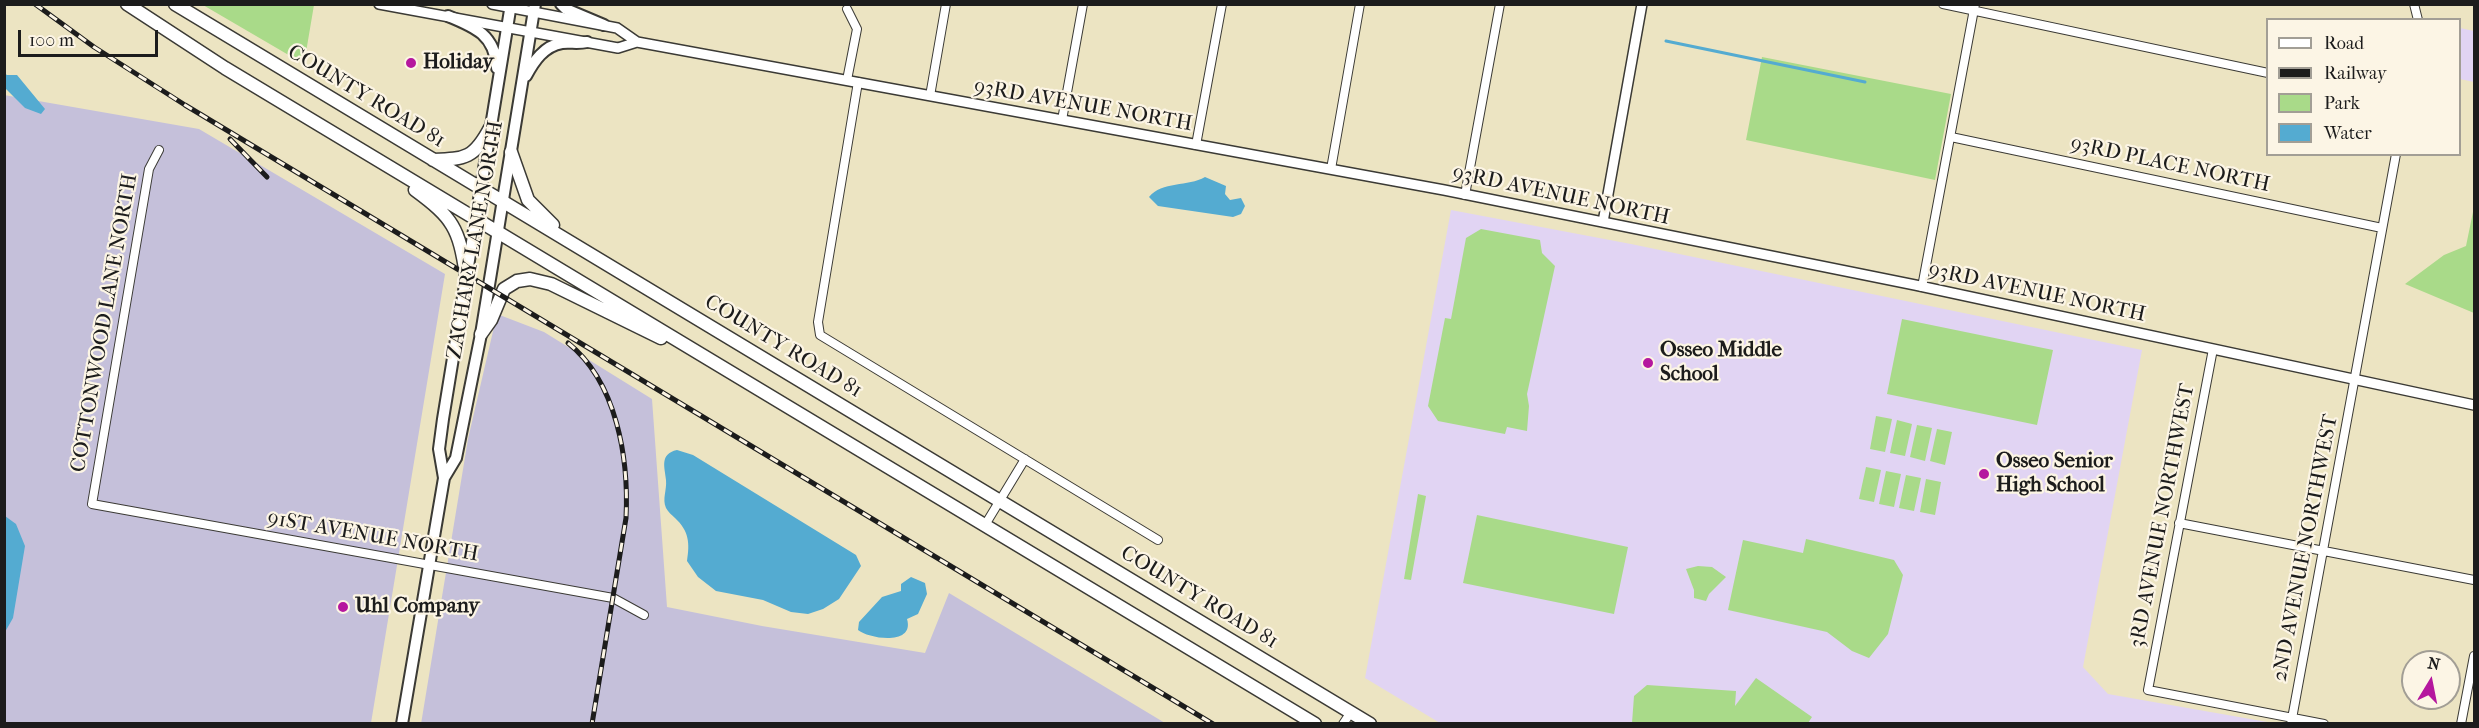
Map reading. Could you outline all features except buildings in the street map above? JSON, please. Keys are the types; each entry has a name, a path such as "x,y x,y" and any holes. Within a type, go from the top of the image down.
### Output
{"highway":[{"path":"116,4 153,21"},
{"path":"127,4 498,232 1315,723"},
{"name":"COUNTY ROAD 81","path":"175,4 1370,723"},
{"path":"432,160 466,157 480,146 490,128"},
{"path":"361,149 446,215 459,238 466,275"},
{"path":"511,152 520,183 534,208 547,220 639,282"},
{"path":"481,334 491,320 504,290 517,281 530,279 551,284 712,360"}],"main road":[{"path":"561,4 603,25"},
{"name":"ZACHARY LANE NORTH","path":"402,723 444,478 439,448 511,6"},
{"name":"ZACHARY LANE NORTH","path":"444,478 456,458 481,334 534,8"},
{"path":"447,16 478,29 489,41 497,59 498,82"},
{"path":"522,84 533,63 544,51 562,43 587,42"}],"street":[{"name":"93RD AVENUE NORTH","path":"379,4 618,48 637,42"},
{"name":"93RD AVENUE NORTH","path":"492,4 534,8 617,28 637,42 1331,169 1603,222 1923,287 2475,405"},
{"path":"930,96 946,4"},
{"path":"1062,120 1083,4"},
{"path":"1196,145 1222,4"},
{"path":"1331,169 1360,4"},
{"path":"1465,195 1500,4"},
{"path":"1603,222 1642,4"},
{"path":"1943,4 1974,8 2266,73"},
{"path":"1923,287 1974,8"},
{"path":"847,9 857,29 847,80"},
{"path":"858,82 818,322 820,335 1158,540"},
{"name":"93RD PLACE NORTH","path":"1951,137 2382,228"},
{"name":"COTTONWOOD LANE NORTH","path":"92,504 149,169 159,150"},
{"name":"2ND AVENUE NORTHWEST","path":"2291,720 2396,156"},
{"name":"3RD AVENUE NORTHWEST","path":"2213,349 2148,690 2291,720"},
{"path":"985,525 1025,459"},
{"name":"91ST AVENUE NORTH","path":"92,504 613,598 644,615"},
{"path":"2180,523 2475,580"},
{"path":"2461,723 2475,656"},
{"path":"1343,723 1351,712"},
{"path":"2291,720 2324,723"}],"shaded area":[{"path":"2461,28 2474,31 2474,82 2461,79"},
{"path":"4,95 199,129 445,274 371,723 5,723"},
{"name":"Osseo Senior High School","path":"1451,210 1631,244 2142,350 2083,667 2108,694 2273,723 1440,723 1365,678"},
{"path":"497,314 544,332 652,399 667,607 762,626 925,653 949,593 1165,723 421,724 468,439"}],"green space":[{"path":"203,5 314,5 304,64"},
{"path":"1762,57 1951,94 1935,180 1746,140"},
{"path":"2474,207 2474,313 2405,284 2444,255 2466,246"},
{"path":"1481,229 1540,240 1542,253 1555,266 1527,394 1529,406 1527,431 1507,427 1505,434 1438,421 1428,406 1445,318 1451,319 1466,238"},
{"path":"1902,319 2053,350 2037,425 1887,394"},
{"path":"1876,416 1892,419 1885,452 1870,449"},
{"path":"1897,420 1912,424 1905,456 1890,453"},
{"path":"1917,425 1932,428 1925,461 1910,457"},
{"path":"1937,429 1952,432 1945,465 1930,461"},
{"path":"1866,467 1881,470 1874,502 1859,499"},
{"path":"1886,471 1901,474 1894,507 1879,504"},
{"path":"1906,475 1921,478 1914,511 1899,508"},
{"path":"1926,479 1941,482 1935,515 1920,512"},
{"path":"1418,494 1426,496 1411,580 1404,579"},
{"path":"1477,515 1628,547 1614,614 1463,583"},
{"path":"1806,539 1894,560 1903,575 1888,634 1869,658 1852,651 1827,632 1728,610 1743,540 1803,553"},
{"path":"1698,566 1712,567 1726,577 1709,594 1706,601 1694,598 1694,590 1686,569"},
{"path":"1756,678 1812,717 1808,723 1632,723 1634,696 1647,685 1736,691 1735,706"}],"water":[{"path":"4,73 17,75 45,109 41,114 25,108 5,88"},
{"path":"1205,177 1226,186 1225,194 1230,200 1241,198 1245,206 1241,214 1233,217 1158,206 1149,197 1154,192 1168,186"},
{"path":"677,450 693,455 856,555 861,566 839,599 823,609 808,614 791,612 763,600 716,591 698,577 687,561 686,533 665,505 664,462 671,452"},
{"path":"5,516 16,524 25,546 13,618 5,632"},
{"path":"911,577 925,583 927,594 918,614 907,619 908,628 904,633 898,637 880,638 858,630 859,622 882,597 901,591 901,584"}],"waterway":[{"path":"1666,41 1865,82"}],"railway":[{"path":"35,4 94,47 185,105 1213,724"},
{"path":"230,139 267,177"},
{"path":"568,343 585,359 609,400 617,423 625,471 626,518 592,724"}],"place":[{"name":"Holiday","path":"411,63"},
{"name":"Osseo Middle School","path":"1648,363"},
{"name":"Osseo Senior High School","path":"1984,474"},
{"name":"Uhl Company","path":"343,607"}]}
